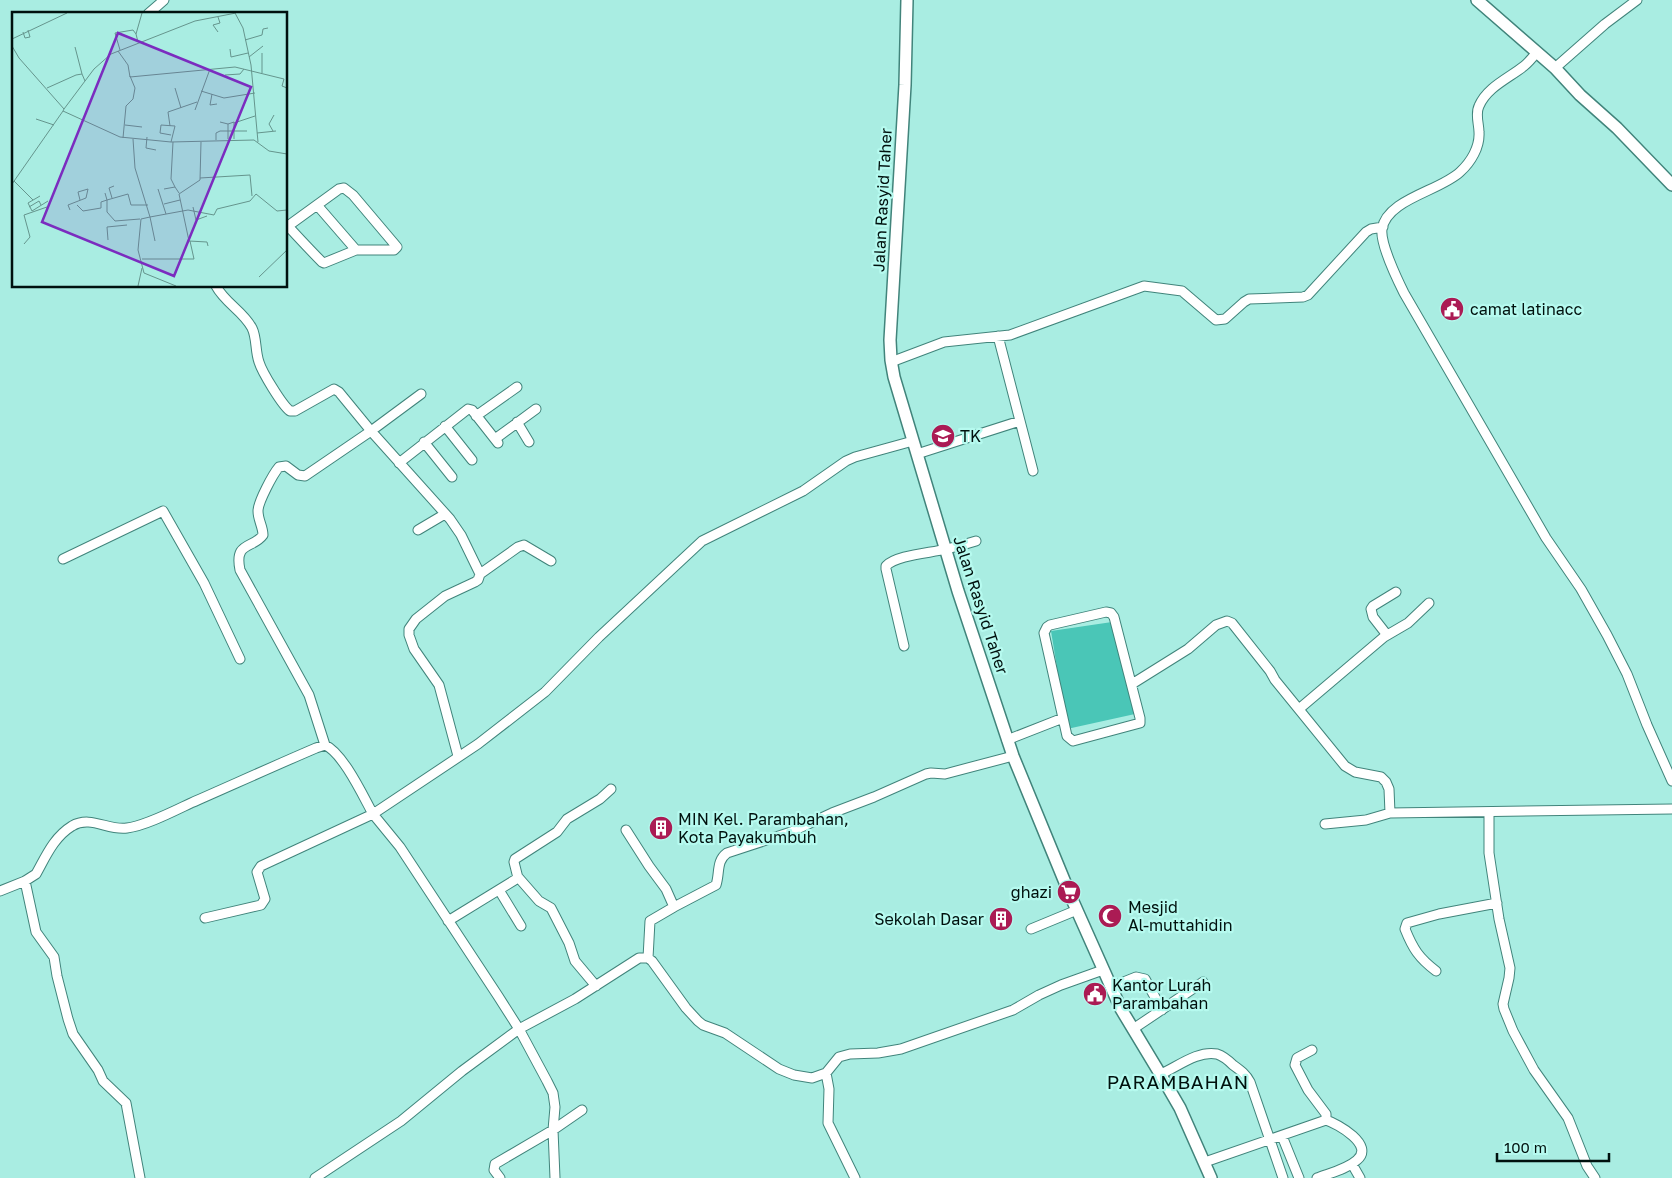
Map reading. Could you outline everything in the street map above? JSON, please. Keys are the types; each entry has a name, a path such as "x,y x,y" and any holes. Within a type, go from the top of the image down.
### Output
{"street":[{"path":"150,12 164,0"},
{"name":"Jalan Rasyid Taher","path":"907,0 905,85 890,340 891,362 946,549 1013,756 1111,988 1121,1009 1180,1108 1212,1178"},
{"path":"1477,0 1555,68 1580,95 1670,179"},
{"path":"1555,68 1605,24 1637,0"},
{"path":"1537,52 1524,66 1485,96 1478,107 1478,145 1472,157 1460,172 1448,181 1402,203 1393,210 1385,221 1382,230 1387,252 1404,293 1546,538 1581,589 1607,635 1627,674 1646,726 1672,781"},
{"path":"288,224 339,189 344,188 353,195 398,247 394,250 356,250 324,263 288,226"},
{"path":"316,205 356,250"},
{"path":"891,362 944,342 1010,335 1144,286 1182,291 1209,316 1216,320 1225,319 1244,302 1254,298 1306,296 1366,232 1383,226"},
{"path":"288,236 297,235"},
{"path":"217,288 246,318 252,328 259,362 288,410 295,411 333,389 336,390 445,514 461,535 480,574"},
{"path":"998,336 1033,471"},
{"path":"476,416 517,387"},
{"path":"325,745 309,695 243,576 238,563 242,550 247,545 262,538 258,507 279,467 286,466 298,475 305,476 421,394"},
{"path":"399,463 468,409 472,410 496,441 536,409"},
{"path":"917,454 1020,421"},
{"path":"518,422 529,442"},
{"path":"446,426 472,460"},
{"path":"205,918 261,905 265,899 257,872 261,866 373,814 478,744 545,692 606,630 702,541 804,491 846,461 914,441"},
{"path":"424,442 452,477"},
{"path":"64,559 164,511 204,583 240,658"},
{"path":"418,530 445,514"},
{"path":"904,646 886,566 895,560 976,541"},
{"path":"458,756 439,685 414,649 409,629 416,619 439,600 478,580 480,574 518,547 524,545 551,561"},
{"path":"1387,635 1373,617 1371,609 1396,592"},
{"path":"1299,709 1387,635 1408,623 1428,603"},
{"path":"1106,612 1111,613 1114,617 1132,684 1140,718 1139,724 1073,741 1068,736 1063,718 1044,633 1048,626 1106,612"},
{"path":"1132,684 1188,649 1216,625 1227,621 1236,627 1275,680 1345,766 1356,772 1381,777 1386,782 1389,789 1390,813"},
{"path":"1007,740 1063,718"},
{"path":"0,891 25,881 36,874 55,840 62,833 81,822 99,823 116,828 128,828 158,818 325,745 331,747 344,763 373,814 400,847 519,1029 547,1080 555,1107 553,1130 556,1178"},
{"path":"648,958 650,921 716,885 719,863 727,853 798,830 832,813 926,774 945,774 1013,756"},
{"path":"596,986 575,960 569,942 551,908 539,901 518,877 514,863 515,859 557,832 567,819 600,799 611,789"},
{"path":"1325,824 1366,820 1390,813 1672,809"},
{"path":"1489,812 1490,853 1497,903 1510,968 1510,978 1503,1004 1504,1009 1513,1031 1534,1070 1568,1118 1587,1166 1595,1178"},
{"path":"626,830 666,889 674,908"},
{"path":"448,921 518,877"},
{"path":"25,881 36,932 56,961 57,976 73,1034 98,1070 103,1081 126,1103 140,1178"},
{"path":"499,890 521,926"},
{"path":"1436,971 1417,954 1405,929 1407,923 1439,914 1497,903"},
{"path":"1031,928 1077,910"},
{"path":"315,1178 401,1121 462,1071 519,1029 596,986 639,958 648,958 656,965 693,1016 704,1025 719,1030 779,1069 794,1075 812,1078 826,1073 839,1057 850,1054 878,1053 901,1049 1013,1010 1061,985 1104,970"},
{"path":"1111,988 1136,977 1145,979 1162,1010"},
{"path":"1133,1029 1203,982"},
{"path":"1312,1050 1297,1058 1295,1065 1308,1090 1326,1114 1326,1120"},
{"path":"1161,1074 1202,1055 1217,1054 1227,1059 1250,1082 1282,1178"},
{"path":"826,1073 829,1089 828,1123 855,1178"},
{"path":"500,1178 494,1170 495,1164 553,1130 582,1110"},
{"path":"1205,1162 1326,1120 1334,1122 1348,1132 1358,1142 1362,1154 1352,1164 1317,1178"},
{"path":"1282,1136 1299,1178"},
{"path":"1352,1164 1360,1178"}],"green space":[{"path":"1112,622 1135,714 1067,729 1051,631"}],"place":[{"name":"camat latinacc","path":"1452,309"},
{"name":"TK","path":"943,436"},
{"name":"MIN Kel. Parambahan, Kota Payakumbuh","path":"661,828"},
{"name":"ghazi","path":"1069,892"},
{"name":"Mesjid Al-muttahidin","path":"1110,916"},
{"name":"Sekolah Dasar","path":"1001,919"},
{"name":"Kantor Lurah Parambahan","path":"1095,994"}],"district":[{"name":"PARAMBAHAN","path":"1178,1081"}]}
